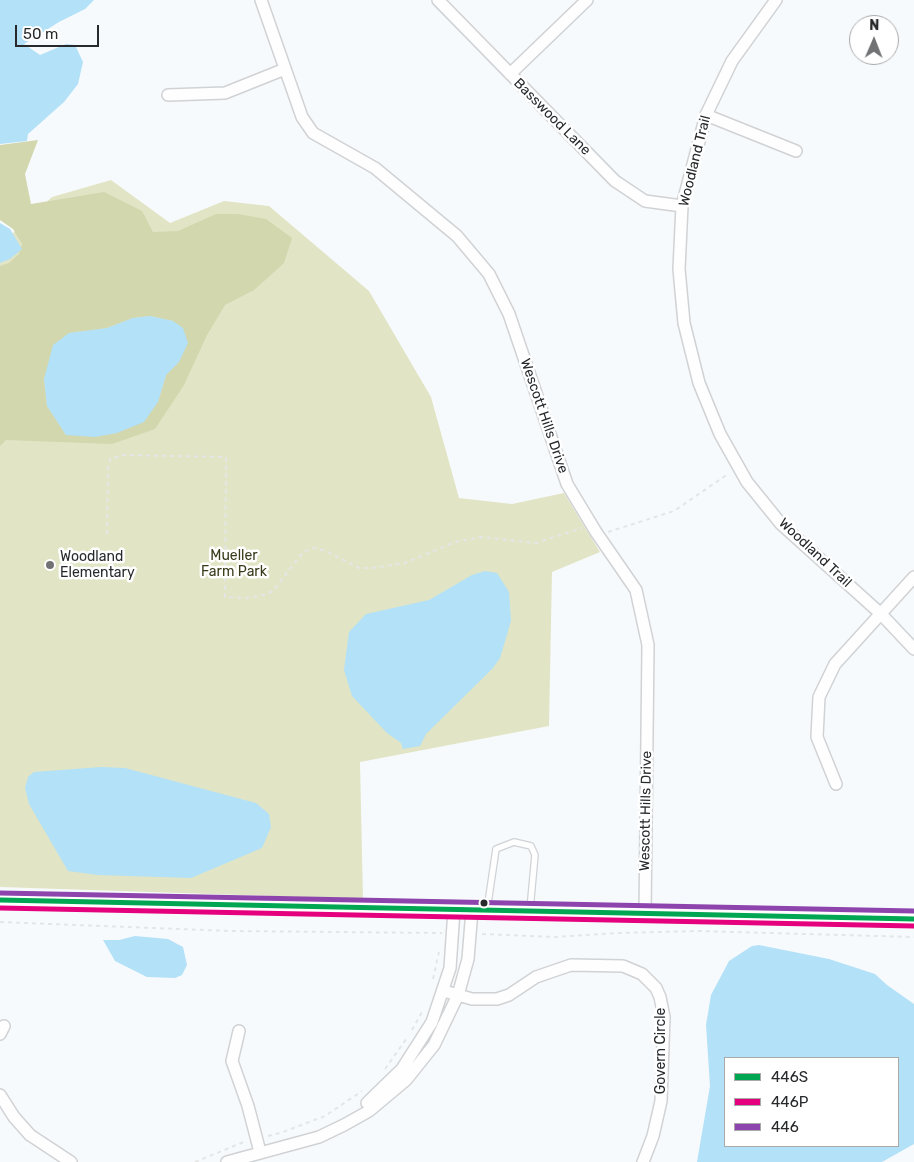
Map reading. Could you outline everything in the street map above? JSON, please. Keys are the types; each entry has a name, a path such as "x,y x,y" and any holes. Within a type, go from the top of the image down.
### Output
{"street":[{"name":"Wescott Hills Drive","path":"261,0 302,117 313,133 375,168 457,236 488,274 510,314 567,484 596,532 636,590 648,645 645,914"},
{"name":"Basswood Lane","path":"438,0 615,181 645,201 682,206"},
{"path":"510,74 586,0"},
{"name":"Woodland Trail","path":"776,0 732,61 706,115 682,206 679,269 684,323 699,383 720,434 747,482 781,524 881,614 914,649"},
{"path":"168,95 225,93 285,69"},
{"path":"706,115 796,151"},
{"path":"836,784 817,737 819,697 835,664 914,577"},
{"path":"0,900 914,920"},
{"path":"293,1144 344,1120 361,1108 391,1081 422,1039 444,991 453,948 454,910"},
{"path":"227,1162 293,1144 344,1125 369,1111 394,1091 417,1068 434,1045 458,995 468,959 472,910"},
{"name":"Govern Circle","path":"444,991 472,999 497,999 509,995 536,977 571,965 623,966 632,968 649,980 660,997 663,1006 662,1088 658,1120 643,1162"},
{"path":"239,1031 232,1061 260,1152"},
{"path":"0,1094 14,1117 30,1134 71,1162"}],"lane":[{"path":"487,910 496,849 514,842 531,846 535,854 530,911"}],"path":[{"path":"107,534 108,469 110,459 124,454 226,457 225,597 246,598 264,595 273,591 300,556 315,548 326,551 359,568 372,568 405,563 455,542 481,536 536,543 582,528"},
{"path":"596,532 608,532 674,511 739,466"},
{"path":"439,933 440,939"},
{"path":"433,982 440,948"},
{"path":"383,1072 410,1035 423,1009"},
{"path":"195,1162 257,1138 283,1132 325,1116 366,1088"}],"green space":[{"path":"38,140 25,174 31,204 104,192 142,211 153,232 178,231 216,214 238,214 266,219 292,238 284,263 254,290 225,305 207,335 184,385 155,429 112,444 6,440 0,446 0,266 9,263 19,254 22,244 13,229 0,220 0,145","holes":["150,316 173,321 179,362 166,375 158,402 66,435 47,406 44,379 69,333 107,328 133,318"]},
{"name":"Mueller Farm Park","path":"111,180 170,223 224,201 269,206 369,291 431,397 459,498 512,504 564,493 600,552 552,572 549,726 360,762 363,899 0,887 0,245 52,197"}],"water":[{"path":"0,0 94,0 85,9 59,22 24,44 40,55 66,44 75,45 83,62 78,84 64,102 28,134 27,141 0,144"},
{"path":"0,223 10,229 22,249 10,259 0,263"},
{"path":"150,316 173,321 183,328 188,343 179,362 166,375 158,402 144,422 117,433 95,437 66,435 47,406 44,379 53,345 69,333 107,328 133,318"},
{"path":"485,571 497,573 509,592 511,621 500,658 493,668 426,734 420,746 403,749 401,743 387,733 352,696 344,670 349,632 366,614 429,600 472,575"},
{"path":"101,767 125,768 256,803 269,814 271,827 262,848 191,878 98,875 68,871 29,804 25,788 28,777 34,772"},
{"path":"135,936 168,939 183,947 187,965 182,975 175,978 147,977 115,961 103,940 119,940"},
{"path":"759,945 829,959 875,974 914,1004 914,1144 882,1162 697,1162 710,1086 706,1025 711,995 729,961 752,946"}],"transit line":[{"name":"446","path":"0,893 914,911"},
{"name":"446S","path":"0,900 914,919"},
{"name":"446P","path":"0,908 914,926"}],"place":[{"name":"Woodland Elementary","path":"50,565"}]}
